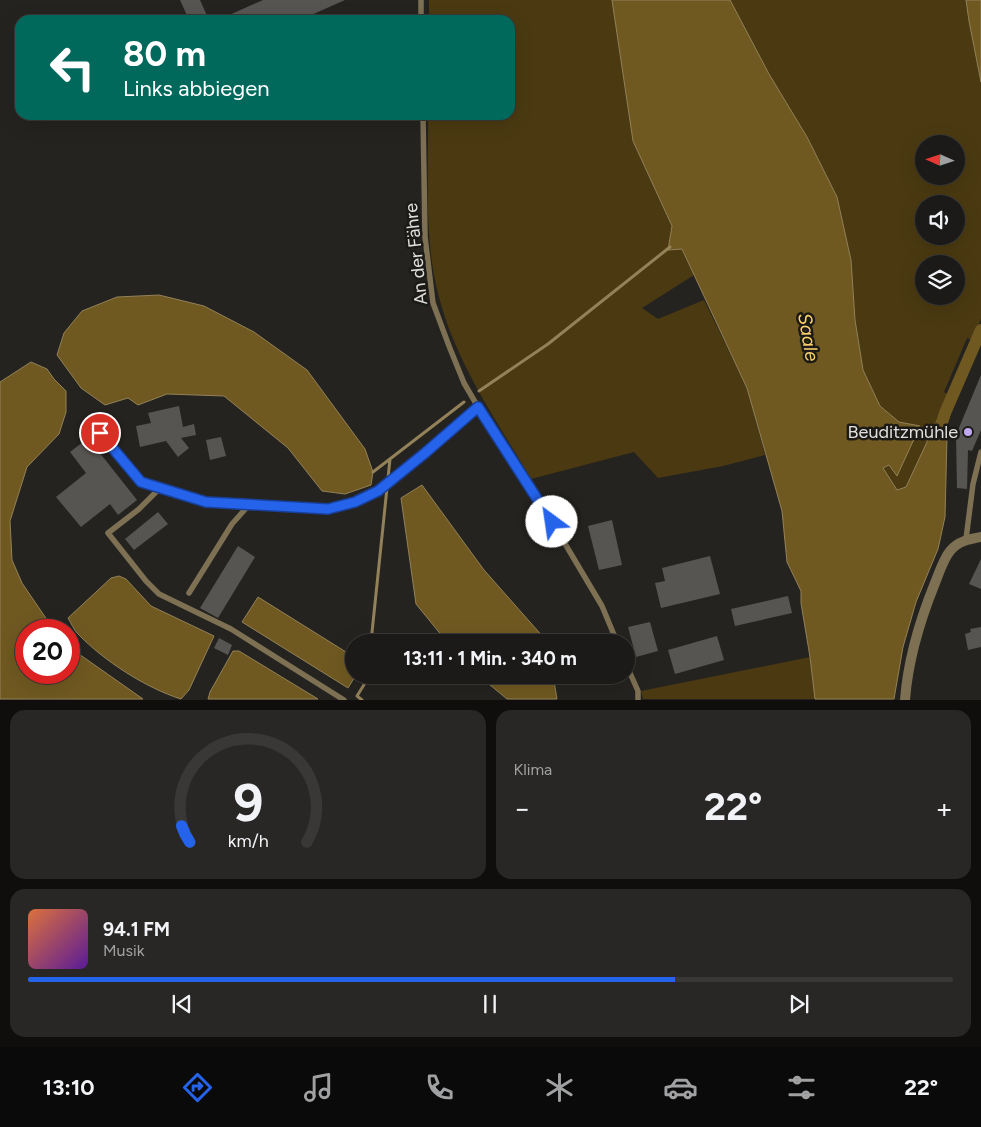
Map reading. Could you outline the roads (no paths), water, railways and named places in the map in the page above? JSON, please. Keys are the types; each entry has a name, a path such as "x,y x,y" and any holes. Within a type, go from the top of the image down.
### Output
{"street":[{"path":"905,700 911,656 928,601 950,551 966,539 981,537"}],"lane":[{"path":"421,0 421,15"},
{"name":"An der Fähre","path":"423,120 425,237 433,303 464,383 542,505 602,606 614,634"},
{"path":"100,433 141,482 206,502 248,506 328,509 355,502 382,488 478,407"},
{"path":"966,539 973,484 981,452"},
{"path":"160,488 139,509 108,533 146,581 159,594 231,629 344,700"},
{"path":"189,593 232,524 248,506"},
{"path":"635,684 638,691 638,700"}],"water":[{"name":"Saale","path":"612,0 730,0 769,74 807,137 837,197 851,260 855,320 863,370 880,406 899,422 920,426 897,476 889,465 883,468 897,490 906,487 941,412 950,415 942,433 947,436 945,517 938,549 916,602 903,647 894,699 815,699 801,603 801,591 787,562 782,511 747,388 682,249 668,250 672,226 633,141"},
{"path":"966,0 981,0 981,82 969,21"},
{"path":"159,295 204,306 254,332 307,370 365,449 373,472 371,485 345,494 322,491 288,448 224,396 167,394 138,405 128,398 105,405 81,388 57,355 64,333 82,311 117,297"},
{"path":"31,362 47,369 66,391 66,412 59,434 27,467 10,521 12,560 22,583 47,619 15,619 15,684 80,684 80,655 143,699 0,699 0,382"},
{"path":"422,485 484,570 541,634 440,634 416,604 401,498"},
{"path":"119,576 126,579 151,606 214,636 189,690 181,699 140,681 113,664 80,636 80,619 68,618 111,578"},
{"path":"258,597 345,651 345,684 350,684 348,688 242,622"},
{"path":"233,651 239,651 318,699 208,699"},
{"path":"489,684 554,684 557,699 507,699"}],"waterway":[{"path":"479,391 548,344 670,247"},
{"path":"940,429 945,413 981,330"},
{"path":"373,472 464,402"},
{"path":"372,634 390,459"},
{"path":"362,700 357,696 364,684"}],"place":[{"name":"Beuditzmühle","path":"968,432"}]}
